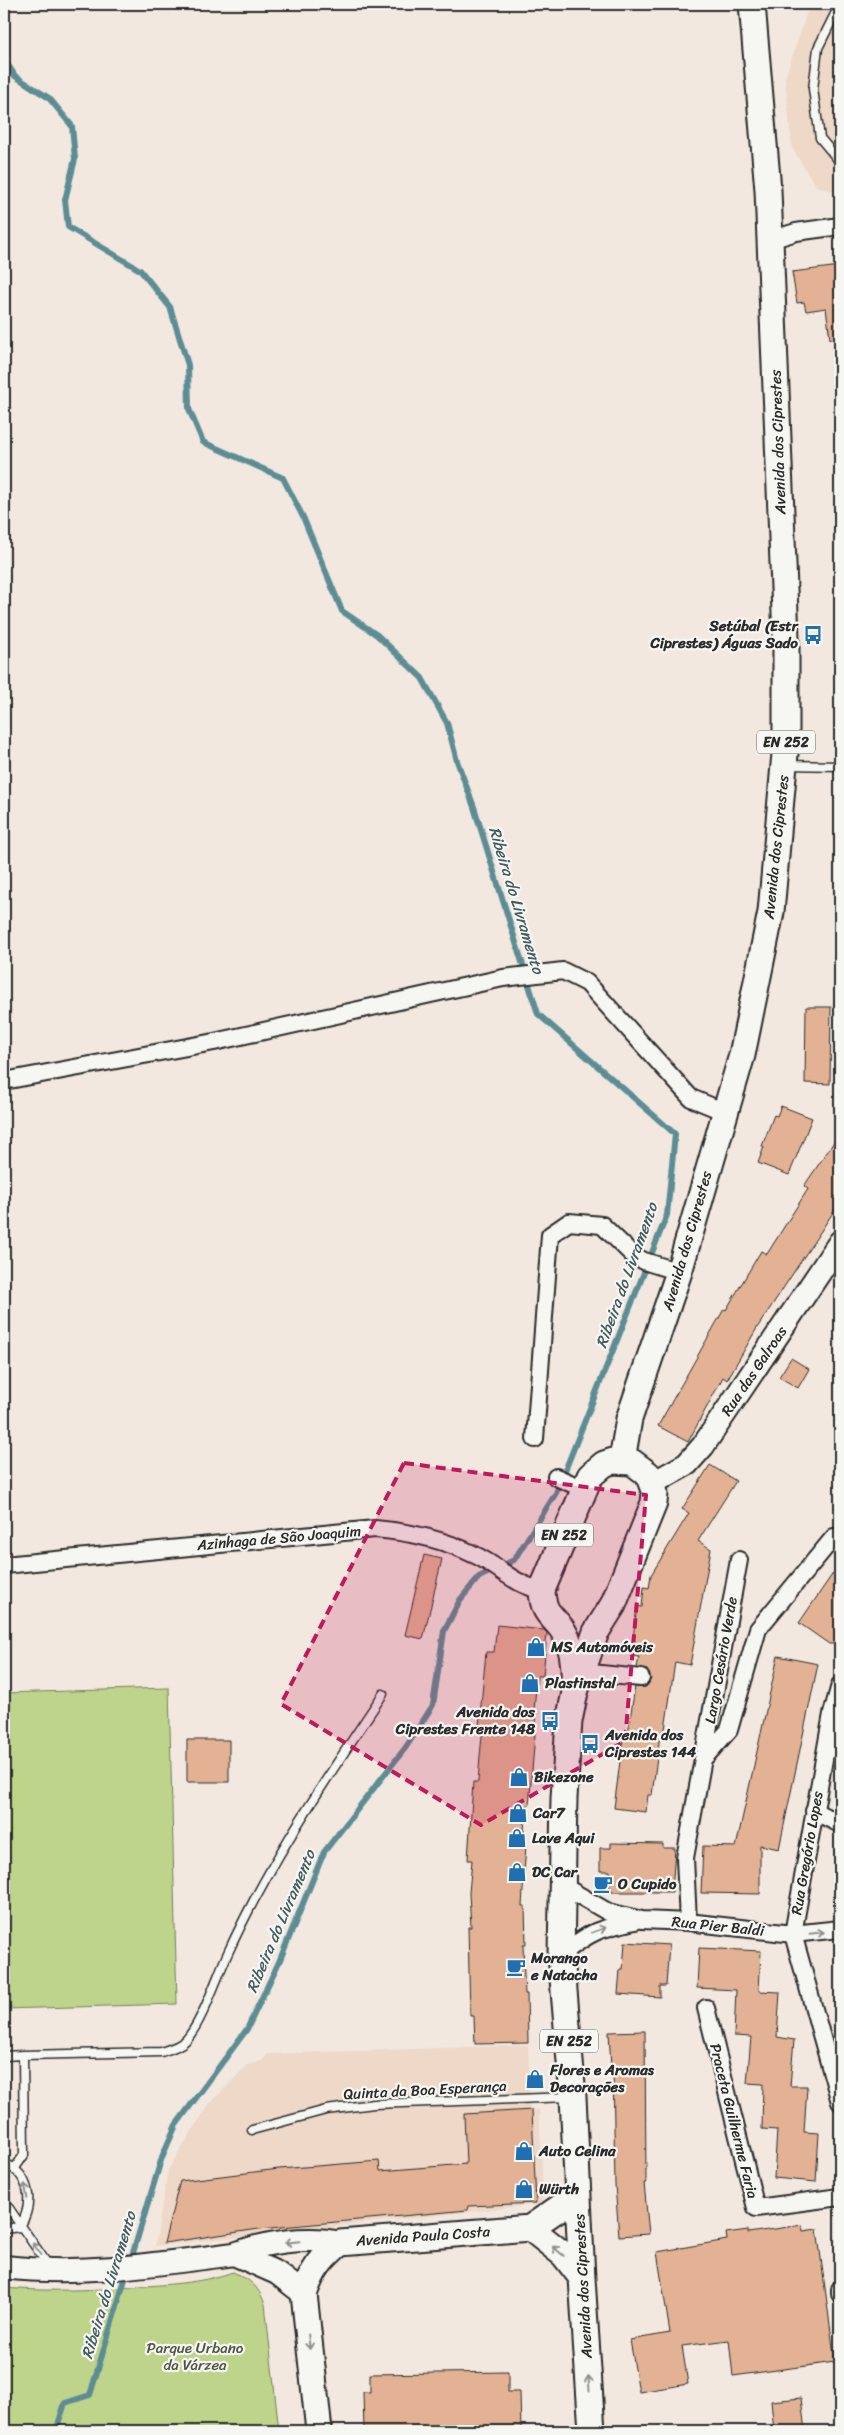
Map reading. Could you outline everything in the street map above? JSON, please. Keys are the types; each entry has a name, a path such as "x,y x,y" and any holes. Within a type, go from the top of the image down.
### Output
{"main road":[{"name":"Avenida dos Ciprestes","path":"622,1460 629,1418 671,1270 725,1112 742,1055 771,912 784,765 787,672 770,240 752,4"},
{"path":"622,1460 641,1467 653,1483"},
{"name":"EN 252","path":"542,1590 578,1487 596,1469 613,1461 622,1460"},
{"name":"Avenida dos Ciprestes","path":"592,2431 573,2097 561,1955 569,1716 578,1682 596,1632 610,1613 654,1503 653,1483"},
{"name":"Avenida dos Ciprestes","path":"542,1590 545,1611 565,1634 574,1661 578,1682"},
{"path":"560,1626 580,1631 597,1626 604,1620"},
{"path":"578,2195 530,2228 564,2255 582,2278"},
{"name":"Avenida Paula Costa","path":"319,2431 304,2294 311,2273 320,2260 340,2242 530,2228"}],"street":[{"path":"770,240 796,232 840,226"},
{"path":"4,1081 214,1042 503,978 552,970 563,971 587,983 691,1098 725,1112"},
{"path":"535,1440 550,1235 569,1222 602,1225 620,1244 644,1261 671,1270"},
{"name":"Rua das Galroas","path":"653,1483 688,1464 703,1446 840,1242"},
{"path":"556,1477 578,1487"},
{"name":"Azinhaga de São Joaquim","path":"4,1565 375,1529 427,1536 476,1555 522,1586 542,1590"},
{"name":"Largo Cesário Verde","path":"703,1759 729,1730 758,1629 834,1537"},
{"name":"Largo Cesário Verde","path":"688,1922 685,1858 739,1560"},
{"path":"578,1682 640,1678"},
{"name":"Rua Gregório Lopes","path":"793,1934 832,1714 840,1685"},
{"path":"814,1811 840,1824"},
{"name":"Rua Pier Baldi","path":"563,1886 608,1912 642,1920 688,1922 793,1934 840,1929"},
{"name":"Rua Pier Baldi","path":"561,1955 600,1928 642,1920"},
{"path":"793,1934 840,2102"},
{"name":"Praceta Guilherme Faria","path":"706,2008 756,2208 840,2196"},
{"path":"4,2267 52,2271 108,2269 234,2254 251,2247 287,2242 324,2239 340,2242"},
{"path":"234,2254 277,2273 304,2294"}],"lane":[{"path":"840,4 818,48 813,89 820,138 840,162"},
{"path":"784,765 840,766"},
{"path":"4,2056 161,2052 175,2048 185,2040 194,2029 229,1951 278,1856 309,1804 383,1694"},
{"path":"15,2168 24,2155 23,2055"},
{"name":"Quinta da Boa Esperança","path":"252,2130 326,2110 374,2104 573,2097"},
{"path":"4,2163 15,2168 25,2181 29,2203 26,2218 20,2227 4,2229"},
{"path":"4,2201 20,2227 52,2271"}],"highlighted area":[{"path":"404,1463 646,1495 625,1741 481,1825 281,1704"}],"shaded area":[{"path":"810,4 840,4 840,194 816,186 792,148 785,78"},
{"path":"528,2045 530,2109 539,2110 543,2192 541,2204 155,2246 168,2170 207,2107 247,2065 262,2061 268,2054"}],"green space":[{"path":"169,1688 177,2004 4,2009 4,1693"},
{"name":"Parque Urbano da Várzea","path":"233,2272 253,2284 265,2304 279,2431 4,2431 4,2288 57,2290 128,2287 190,2282"}],"building":[{"path":"840,266 840,338 830,339 826,308 806,311 804,302 797,303 792,272"},
{"path":"806,1007 831,1007 830,1084 805,1083"},
{"path":"781,1106 812,1118 789,1175 758,1163 764,1147 762,1146 774,1115 777,1116"},
{"path":"840,1133 840,1202 757,1328 727,1380 723,1377 688,1442 658,1426 724,1309 726,1310 761,1251 767,1254 808,1189 804,1186"},
{"path":"791,1358 809,1369 798,1388 779,1377"},
{"path":"710,1465 736,1481 698,1541 711,1549 690,1665 675,1662 664,1736 660,1735 652,1795 648,1795 646,1812 614,1808 623,1738 627,1739 635,1687 646,1687 651,1679 647,1670 637,1668 639,1657 631,1656 637,1606 642,1607 644,1587 649,1588 651,1575 689,1513 682,1509"},
{"path":"424,1555 442,1559 423,1639 405,1635"},
{"path":"840,1563 840,1637 836,1644 829,1644 799,1623"},
{"path":"497,1625 544,1630 547,1633 543,1676 537,1676 534,1710 537,1711 529,1806 526,1806 523,1844 526,1844 522,1906 525,1906 526,1945 523,1945 528,2043 475,2044 474,2016 470,2016 468,1927 471,1927 469,1893 472,1860 468,1860 473,1782 478,1782 483,1726 479,1726 486,1652 494,1652"},
{"path":"778,1656 818,1664 779,1849 760,1845 760,1894 701,1893 703,1846 736,1847"},
{"path":"187,1740 229,1740 229,1782 187,1782"},
{"path":"611,1843 663,1844 663,1848 675,1848 672,1892 609,1892 610,1871 600,1871 600,1848 611,1848"},
{"path":"625,1942 669,1945 666,1986 660,1986 660,1997 618,1994 620,1969 623,1969"},
{"path":"699,1948 761,1951 759,1991 780,1992 777,2037 794,2040 790,2086 807,2086 804,2132 819,2133 816,2182 774,2178 777,2130 762,2129 763,2084 747,2083 751,2037 734,2036 736,1990 697,1988"},
{"path":"645,2031 646,2183 644,2183 649,2234 619,2236 615,2185 613,2067 611,2067 609,2032"},
{"path":"532,2110 536,2203 469,2206 468,2210 259,2229 164,2243 180,2181 279,2169 379,2161 380,2171 466,2164 464,2114"},
{"path":"802,2225 803,2231 817,2229 835,2362 733,2376 729,2340 682,2346 688,2384 639,2392 630,2340 670,2333 657,2252 727,2240 726,2233 748,2230 748,2233"},
{"path":"508,2372 508,2392 520,2392 521,2431 364,2431 363,2392 370,2392 370,2374"},
{"path":"801,2398 805,2431 774,2431 771,2401"}],"waterway":[{"name":"Ribeira do Livramento","path":"4,59 15,76 49,98 72,126 75,159 65,200 68,227 140,270 170,307 188,365 189,409 203,442 283,478 303,517 342,611 377,635 422,678 447,723 457,761 474,807 538,1014 675,1134 667,1215 556,1493 514,1560 479,1577 460,1600 444,1631 433,1705 406,1747 324,1852 279,1962 247,2029 176,2125 162,2157 90,2395 65,2403 56,2431"}],"place":[{"name":"Setúbal (Estr Ciprestes) Águas Sado","path":"813,635"},
{"name":"MS Automóveis","path":"536,1647"},
{"name":"Plastinstal","path":"530,1683"},
{"name":"Avenida dos Ciprestes Frente 148","path":"550,1721"},
{"name":"Avenida dos Ciprestes 144","path":"590,1744"},
{"name":"Bikezone","path":"519,1777"},
{"name":"Car7","path":"518,1813"},
{"name":"Lave Aqui","path":"517,1838"},
{"name":"DC Car","path":"517,1872"},
{"name":"O Cupido","path":"603,1884"},
{"name":"Morango e Natacha","path":"516,1967"},
{"name":"Flores e Aromas Decorações","path":"535,2079"},
{"name":"Auto Celina","path":"524,2151"},
{"name":"Würth","path":"524,2189"}]}
